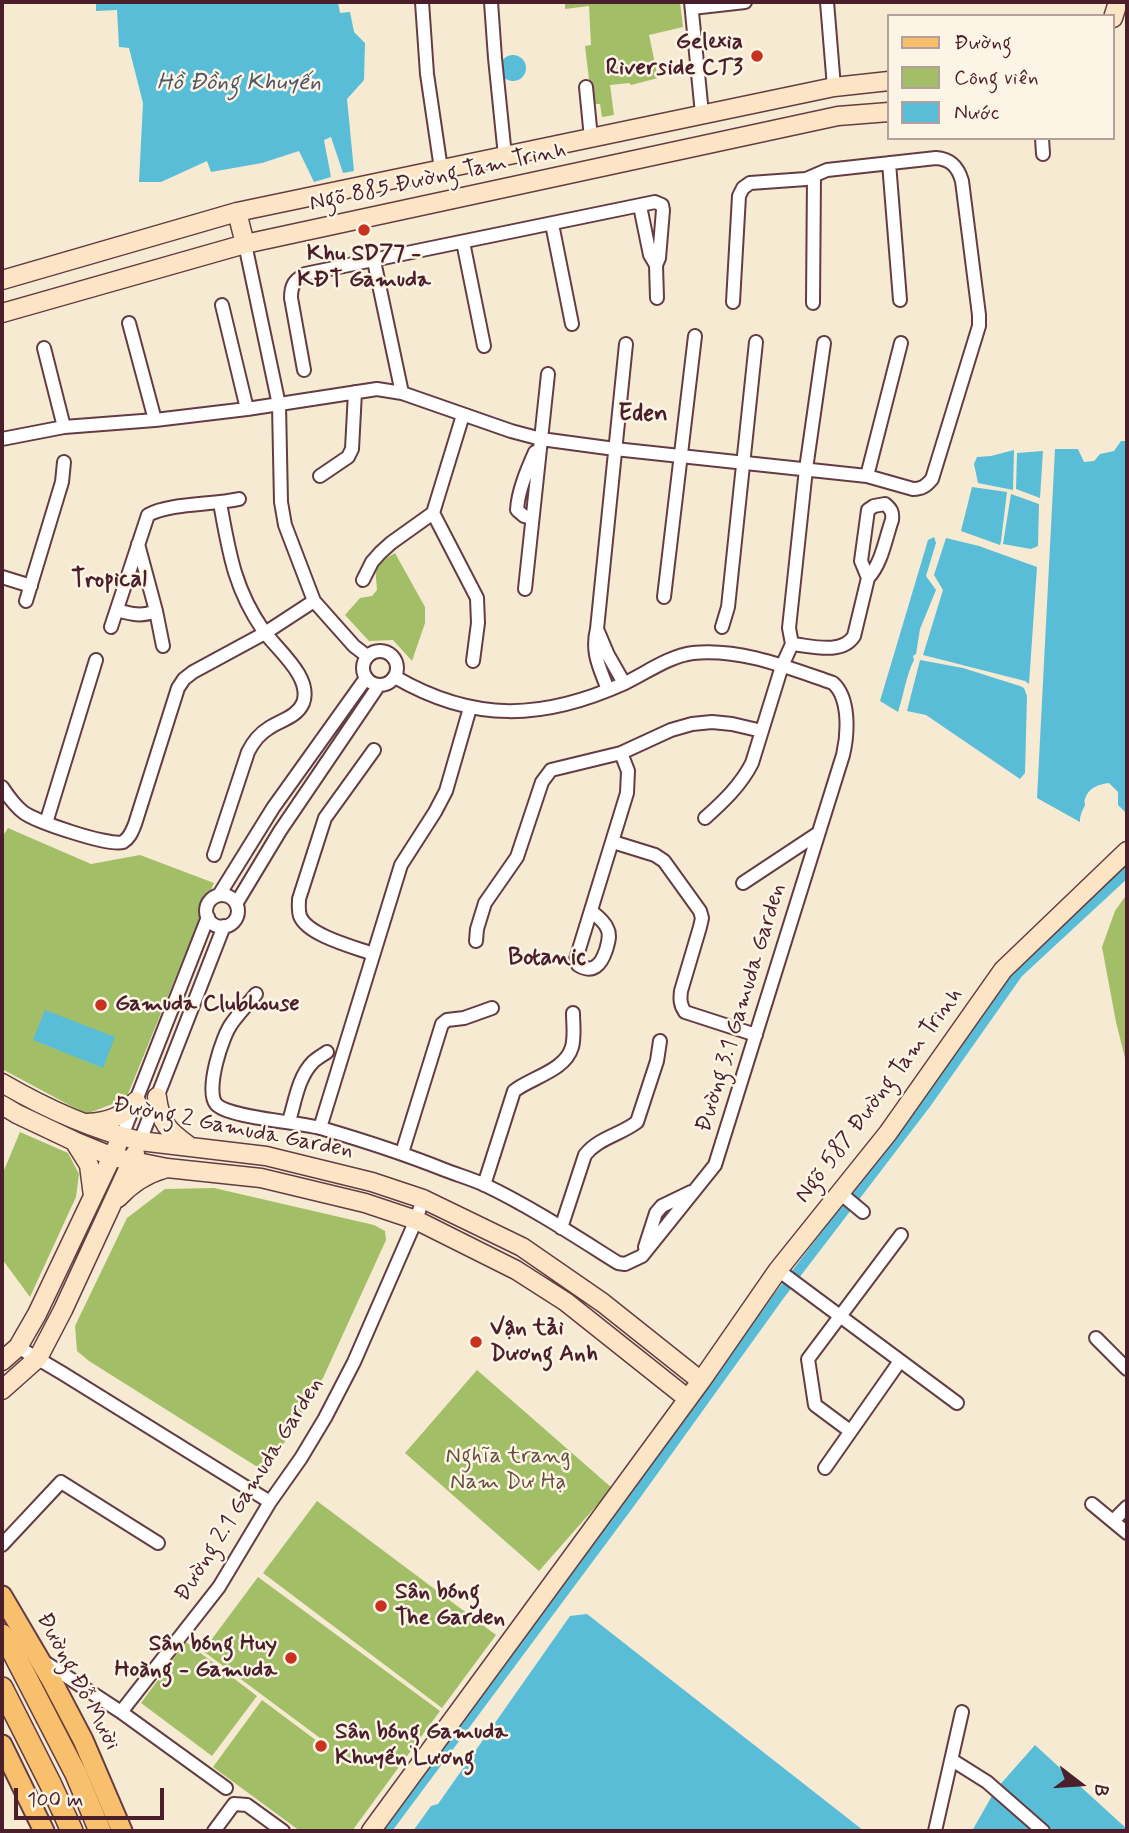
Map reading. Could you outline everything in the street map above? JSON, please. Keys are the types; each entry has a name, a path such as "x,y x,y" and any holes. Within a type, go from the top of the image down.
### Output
{"highway":[{"path":"2,1635 76,1774 100,1831"},
{"path":"2,1688 72,1831"}],"main road":[{"name":"Đường Đỗ Mười","path":"2,1596 83,1740 122,1831"},
{"path":"2,1745 44,1831"}],"street":[{"path":"422,2 427,74 441,169"},
{"path":"491,2 505,156"},
{"path":"706,145 692,5 745,2"},
{"path":"827,2 838,116"},
{"name":"Ngõ 885 Đường Tam Trinh","path":"2,280 237,212 834,87 888,81"},
{"path":"586,87 591,138"},
{"name":"Ngõ 885 Đường Tam Trinh","path":"2,313 244,244 838,116 888,112"},
{"path":"1042,140 1043,154"},
{"path":"2,439 64,427 247,410 377,389 402,393 541,439 867,476 914,489 927,485 932,479 979,326 962,181 954,164 945,159 888,163 827,170 806,179 750,184 743,188 739,196 733,302"},
{"path":"888,163 900,300"},
{"path":"813,303 814,176"},
{"path":"304,370 291,286 305,274 655,202 663,208 659,258 656,265 657,298"},
{"path":"640,206 650,255 656,265"},
{"path":"237,212 279,405 281,502 285,525 314,601 354,646 367,656"},
{"path":"552,224 572,324"},
{"path":"463,242 484,346"},
{"path":"374,261 402,393"},
{"path":"222,305 247,410"},
{"path":"129,323 155,420"},
{"path":"664,597 695,336"},
{"path":"722,627 728,607 756,342"},
{"path":"705,818 747,775 782,666 792,644 789,628 806,469 824,343"},
{"path":"867,476 901,343"},
{"path":"608,690 596,658 594,643 626,344"},
{"path":"44,348 64,427"},
{"path":"524,590 548,374"},
{"path":"320,476 348,457 352,449 355,392"},
{"path":"363,580 380,553 433,513 463,415"},
{"path":"26,601 62,482 64,462"},
{"path":"111,627 148,515 163,509 239,499"},
{"path":"214,855 253,742 270,727 296,713 305,695 303,682 297,671 253,615 237,581 230,561 220,503"},
{"path":"792,644 831,648 849,644 854,636 868,578 878,563 892,520 893,514 885,504 868,510 861,561 868,578"},
{"path":"433,513 477,598 478,622 473,661"},
{"path":"138,544 163,646"},
{"path":"2,577 31,586"},
{"path":"2,787 9,799 24,814 102,841 124,841 135,824 178,688 184,679 265,633 314,601"},
{"path":"117,610 137,616 156,611"},
{"path":"597,629 624,683"},
{"path":"379,650 391,654 397,665 395,677 385,685 371,683 363,670 367,656 379,650"},
{"name":"Đường 3.1 Gamuda Garden","path":"256,994 227,1031 212,1077 213,1099 217,1106 232,1113 320,1128 402,1153 484,1185 618,1263 633,1262 642,1256 715,1166 817,834 844,755 847,737 843,699 839,688 833,683 747,656 715,653 691,653 581,701 529,711 470,708 447,702 395,677"},
{"path":"46,823 96,660"},
{"path":"2,1360 18,1347 37,1314 113,1157 208,917 208,905 219,895 264,821 366,678"},
{"path":"236,904 280,831 379,685"},
{"path":"320,1128 401,865 446,791 470,708"},
{"path":"476,941 485,903 517,857 542,782 551,770 621,753 671,730 692,724 732,724 762,731"},
{"path":"373,954 306,925 298,908 326,818 374,750"},
{"path":"591,911 627,793 628,771 621,753"},
{"path":"264,821 280,831"},
{"name":"Đường 3.1 Gamuda Garden","path":"743,883 817,834"},
{"path":"612,842 655,855 664,861 699,911 702,918 681,991 681,1006 685,1012 756,1035"},
{"name":"Ngõ 587 Đường Tam Trinh","path":"371,1831 695,1390 788,1277 1003,970 1127,850"},
{"path":"208,917 218,926 231,924 236,918 238,911 232,898 219,895"},
{"path":"2,1390 38,1358 63,1310 140,1141 224,926"},
{"path":"402,1153 442,1024 447,1020 492,1008"},
{"path":"484,1185 514,1091 561,1064 568,1056 573,1038 573,1013"},
{"path":"561,1228 584,1155 600,1141 636,1122 657,1061 660,1041"},
{"path":"289,1121 302,1079 313,1062 327,1052"},
{"name":"Đường 2 Gamuda Garden","path":"2,1083 85,1124 121,1136 140,1141 266,1156 393,1188 423,1199 522,1247 603,1303 683,1366 695,1390"},
{"path":"157,1097 158,1109 166,1126 191,1147"},
{"path":"85,1124 115,1118 136,1101"},
{"name":"Đường 2 Gamuda Garden","path":"2,1105 113,1157 167,1168 261,1178 365,1203 416,1220 516,1270 566,1302 670,1384 695,1390"},
{"path":"74,1141 89,1165 93,1197"},
{"path":"113,1203 147,1174 167,1168"},
{"path":"843,1196 860,1210"},
{"name":"Đường 2.1 Gamuda Garden","path":"121,1712 219,1587 325,1418 355,1362 423,1199"},
{"path":"850,1432 815,1405 807,1359 901,1235"},
{"path":"788,1277 957,1403"},
{"path":"1096,1338 1127,1369"},
{"path":"18,1347 270,1502"},
{"path":"825,1468 900,1361"},
{"path":"670,1384 683,1366"},
{"path":"2,1545 61,1482 158,1543"},
{"path":"1092,1504 1127,1532"},
{"path":"1113,1521 1127,1507"},
{"path":"38,1657 121,1712 226,1788"},
{"path":"935,1831 962,1712"},
{"path":"952,1760 987,1782 1043,1831"},
{"path":"214,1831 234,1804 247,1805 283,1831"}],"green space":[{"path":"565,2 680,2 683,27 649,35 658,78 631,85 610,85 614,115 602,117 600,104 592,104 585,46 591,45 589,6 565,9"},
{"path":"395,553 425,607 425,623 412,661 393,640 369,641 345,615 360,598 372,596 377,590 375,565"},
{"name":"Gamuda Clubhouse","path":"8,828 91,864 140,855 214,883 126,1099 86,1114 2,1069 2,837"},
{"path":"1127,894 1127,1066 1102,947 1115,911"},
{"path":"20,1132 68,1153 79,1174 76,1197 30,1297 2,1259 2,1175"},
{"path":"214,1188 374,1225 385,1231 386,1240 323,1378 269,1468 259,1468 77,1351 75,1326 127,1218 165,1189"},
{"name":"Nghĩa trang Nam Dư Hạ","path":"477,1370 612,1488 539,1571 405,1453"},
{"name":"Sân bóng The Garden","path":"317,1501 496,1635 442,1708 263,1573"},
{"path":"258,1577 440,1711 352,1831 300,1831 213,1767 262,1700 321,1744 324,1741 203,1651"},
{"path":"186,1642 257,1696 212,1756 141,1703"}],"water":[{"name":"Hồ Đồng Khuyến","path":"96,2 338,2 340,13 350,12 354,32 365,43 364,80 347,99 354,171 343,173 331,137 324,140 331,177 314,182 299,151 262,163 211,172 207,161 161,182 139,182 143,103 129,48 119,47 117,10 96,11"},
{"path":"513,55 522,59 526,68 522,77 513,81 504,77 500,68 504,59"},
{"path":"1121,441 1127,441 1127,814 1118,805 1118,792 1109,783 1094,787 1086,795 1080,822 1037,798 1055,449 1078,449 1084,462 1094,461 1100,454 1114,451"},
{"path":"1014,450 1013,490 978,483 974,464 977,457"},
{"path":"1043,451 1040,498 1016,489 1017,453"},
{"path":"972,487 1007,492 1000,545 961,531"},
{"path":"1011,494 1039,504 1038,546 1031,549 1003,544"},
{"path":"934,537 936,543 926,576 936,590 920,629 916,654 913,656 898,712 880,701 928,540"},
{"path":"946,538 979,546 1037,567 1029,684 923,655 943,590 934,575"},
{"path":"920,660 963,668 1024,688 1027,696 1025,773 1020,779 926,715 907,711"},
{"path":"45,1010 115,1037 103,1068 33,1040"},
{"path":"587,1614 864,1831 413,1831 431,1806 438,1804 570,1616"},
{"path":"1035,1745 1127,1831 1049,1831 998,1787"},
{"path":"993,1794 1037,1831 972,1831"}],"waterway":[{"path":"386,1831 633,1499 779,1296 925,1105 1018,973 1127,872"}],"place":[{"name":"Gelexia Riverside CT3","path":"757,56"},
{"name":"Khu SD77 - KĐT Gamuda","path":"364,230"},
{"name":"Gamuda Clubhouse","path":"101,1005"},
{"name":"Vận tải Dương Anh","path":"476,1342"},
{"name":"Sân bóng The Garden","path":"381,1606"},
{"name":"Sân bóng Huy Hoàng - Gamuda","path":"291,1658"},
{"name":"Sân bóng Gamuda Khuyến Lương","path":"321,1746"}],"district":[{"name":"Eden","path":"643,415"},
{"name":"Tropical","path":"109,581"},
{"name":"Botanic","path":"547,959"}]}
